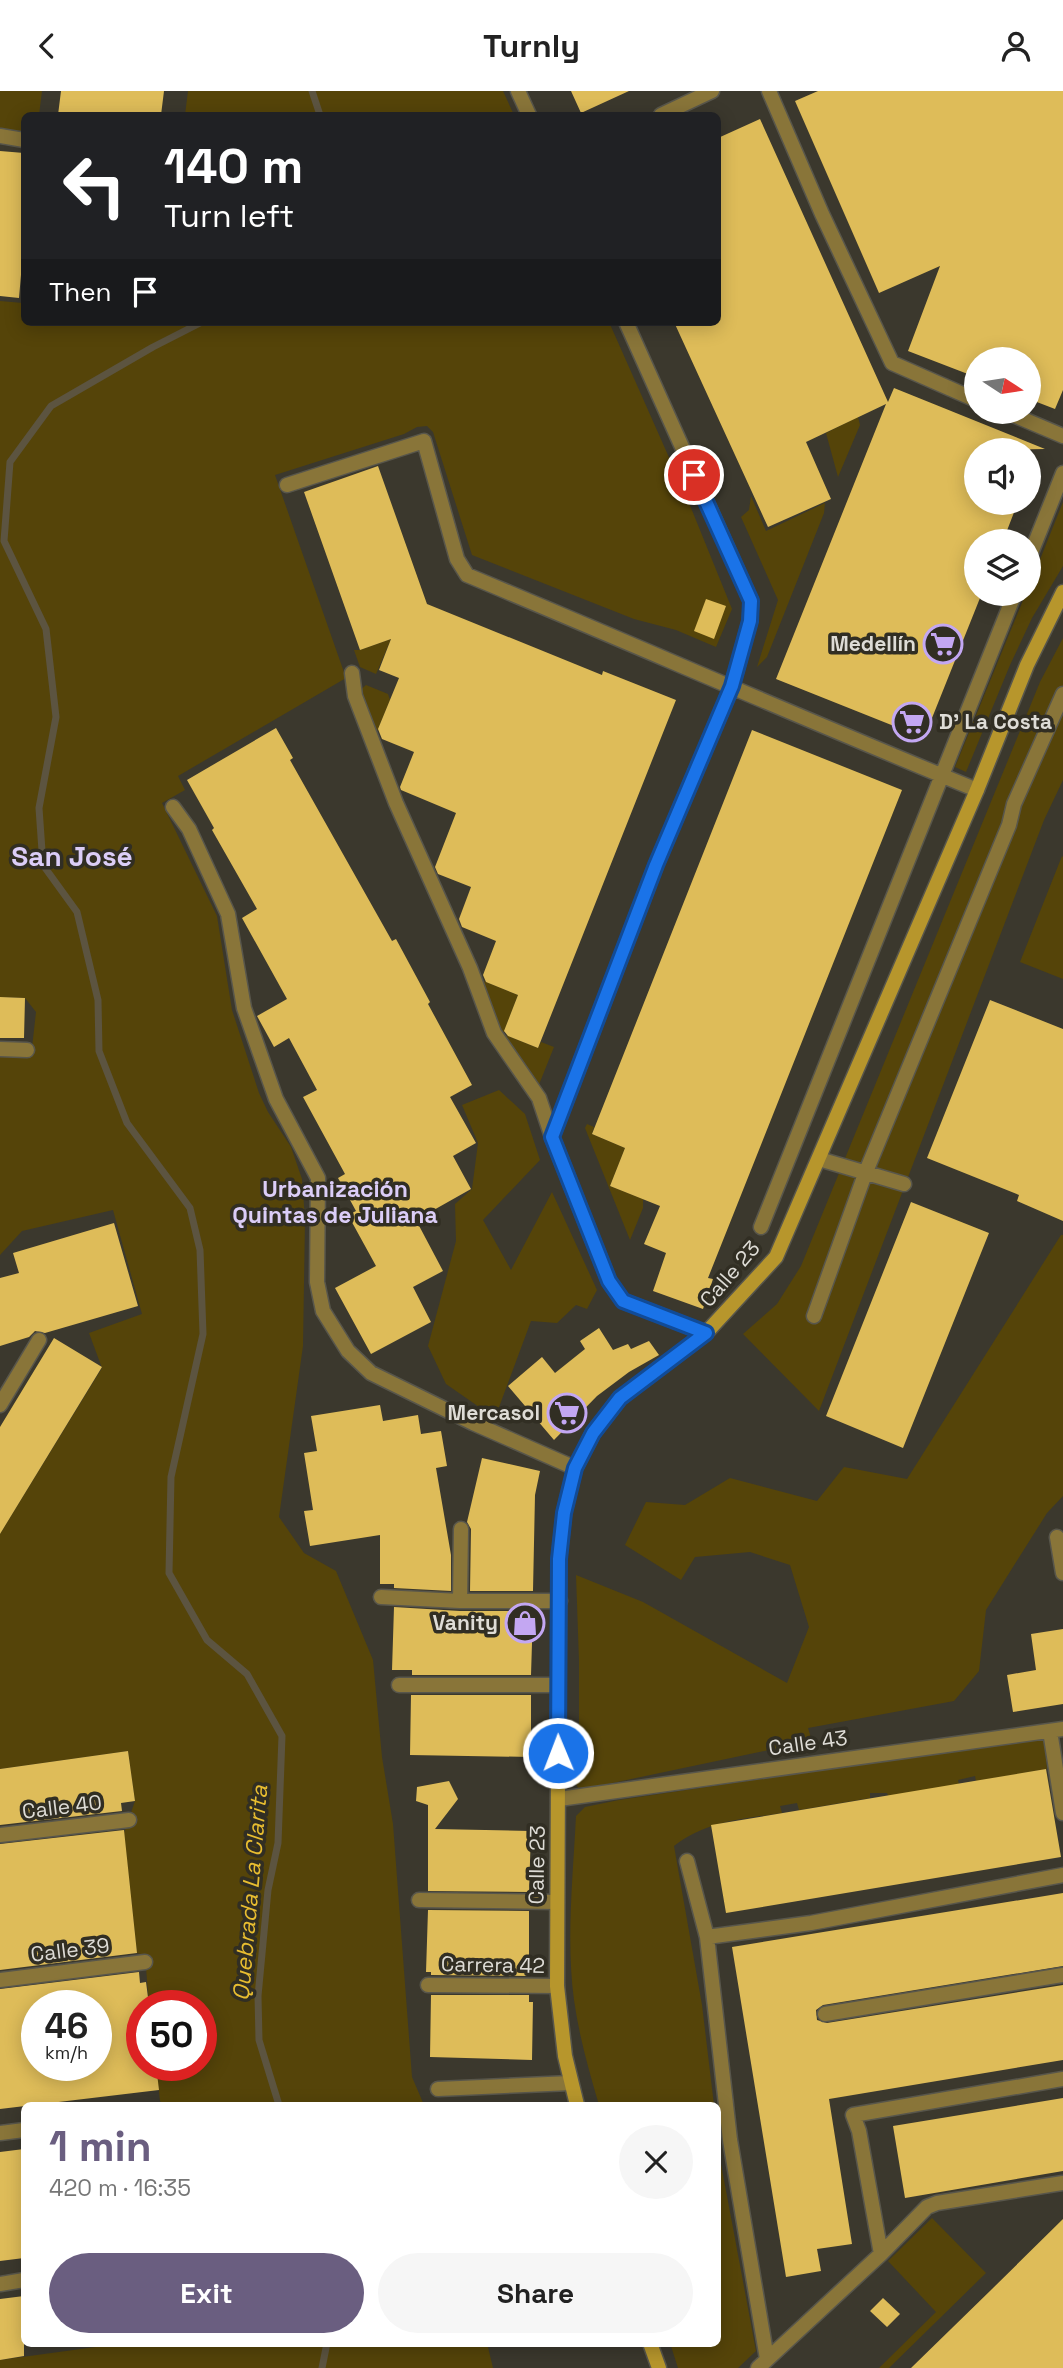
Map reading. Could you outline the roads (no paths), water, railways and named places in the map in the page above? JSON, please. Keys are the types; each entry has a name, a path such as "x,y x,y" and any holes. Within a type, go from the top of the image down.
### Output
{"main road":[{"name":"Calle 23","path":"577,2102 565,2056 557,1986 559,1559 564,1513 575,1468 593,1433 620,1398 706,1333 775,1257 977,790 1027,664 1063,592"},
{"path":"651,2347 659,2368"}],"street":[{"path":"518,91 528,112"},
{"path":"667,112 712,91"},
{"path":"769,91 822,214 892,363 964,395"},
{"path":"0,136 21,140"},
{"path":"552,1137 656,865 732,686 750,621 751,601 627,326"},
{"path":"1035,424 1063,436"},
{"path":"288,485 424,441 457,559 467,575 977,790"},
{"path":"1041,529 1063,473"},
{"path":"761,1227 1010,606"},
{"path":"352,673 355,696 396,803 470,968 494,1033 539,1098 609,1281 623,1301 706,1333"},
{"path":"814,1316 865,1174 1009,825 1014,804 1063,694"},
{"path":"173,807 189,829 228,914 244,1008 276,1099 318,1178 317,1282 323,1311 348,1351 371,1373 473,1423 575,1468"},
{"path":"0,1049 27,1049"},
{"path":"819,1159 904,1184"},
{"path":"0,1405 39,1340"},
{"path":"460,1529 460,1601"},
{"path":"1057,1537 1063,1573"},
{"path":"381,1597 460,1601 560,1601"},
{"path":"399,1685 557,1685"},
{"path":"1057,1730 1063,1813"},
{"name":"Calle 43","path":"559,1799 1057,1730"},
{"name":"Calle 40","path":"0,1835 129,1820"},
{"path":"687,1861 707,1937 730,2140 763,2363"},
{"path":"707,1937 811,1923 1063,1875"},
{"path":"419,1900 557,1902"},
{"name":"Calle 39","path":"0,1980 145,1962"},
{"path":"825,2014 1063,1975"},
{"name":"Carrera 42","path":"428,1985 557,1986"},
{"path":"881,2254 859,2131 853,2115 1063,2079"},
{"path":"439,2089 571,2083"},
{"path":"0,2133 21,2130"},
{"path":"763,2363 881,2254 927,2207 937,2203 1063,2183"},
{"path":"0,2284 21,2280"}],"waterway":[{"name":"Quebrada La Clarita","path":"312,91 319,112"},
{"name":"Quebrada La Clarita","path":"194,326 51,406 10,462 4,541 46,629 56,717 39,808 43,865 77,912 98,1000 99,1051 127,1123 190,1208 200,1250 203,1334 171,1477 169,1573 207,1640 247,1674 282,1736 278,1843 268,1890 258,1996 259,2040 278,2102"},
{"name":"Quebrada La Clarita","path":"322,2368 326,2347"}],"place":[{"name":"Medellín","path":"943,644"},
{"name":"D' La Costa","path":"912,722"},
{"name":"Mercasol","path":"567,1413"},
{"name":"Vanity","path":"525,1623"}],"district":[{"name":"San José","path":"72,856"},
{"name":"Urbanización Quintas de Juliana","path":"335,1202"}]}
